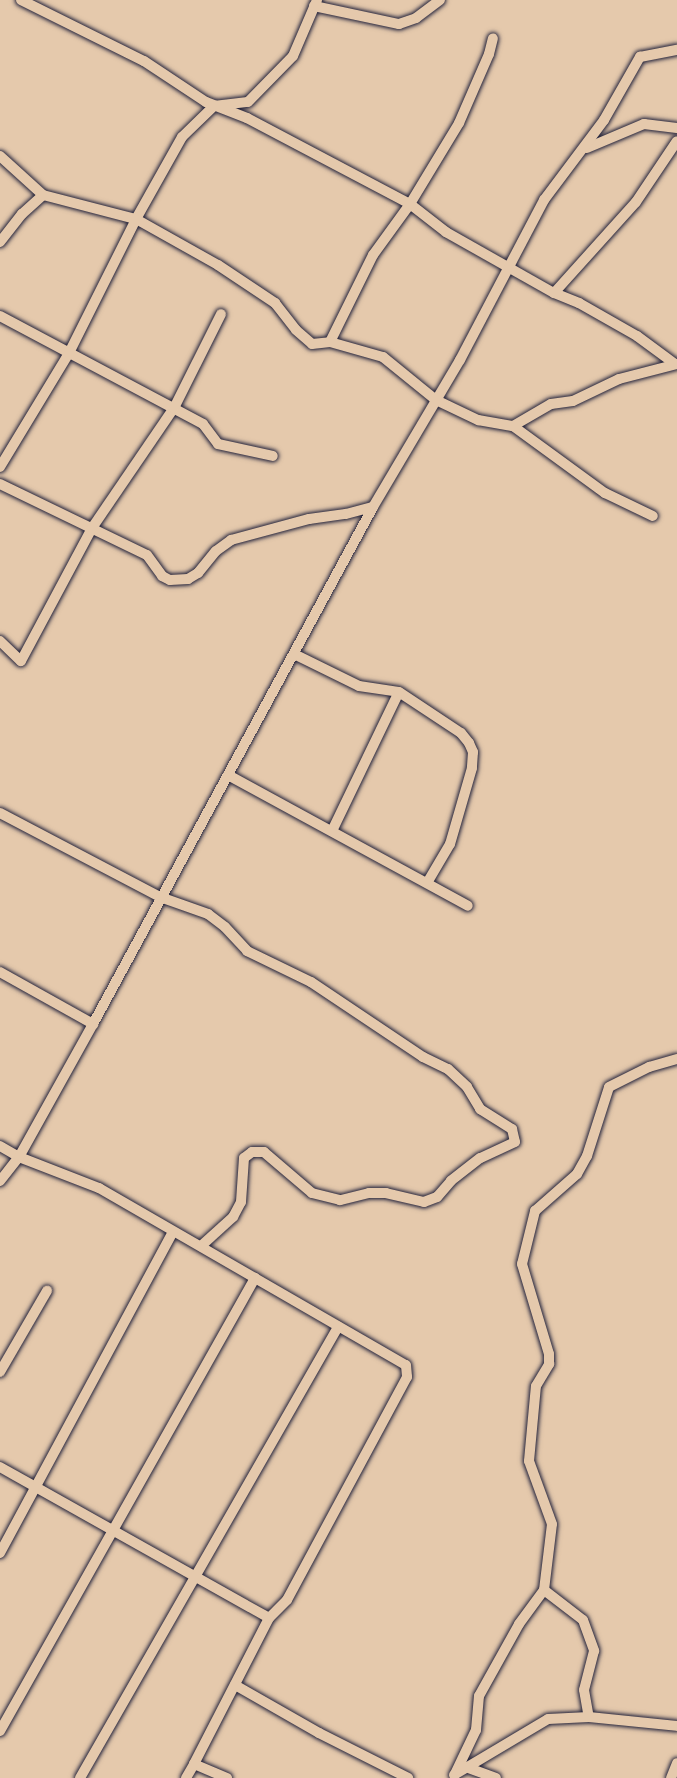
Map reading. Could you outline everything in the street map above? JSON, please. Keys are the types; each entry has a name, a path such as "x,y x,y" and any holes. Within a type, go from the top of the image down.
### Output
{"street":[{"path":"21,0 144,61 214,106 247,118 410,204 446,232 637,336 676,364"},
{"path":"0,467 69,353 136,219 182,137 214,106 248,102 266,87 293,56 315,3 399,24 416,18 440,0"},
{"path":"330,342 373,255 410,204 459,123 489,54 493,37"},
{"path":"0,1181 19,1157 93,1024 294,654 361,524 436,400 544,200 604,120 640,57 677,50"},
{"path":"583,149 644,124 677,128"},
{"path":"554,293 636,202 677,141"},
{"path":"0,156 43,195 136,219 218,265 275,303 296,330 312,344 330,342 383,357 436,400 478,420 513,426 605,493 653,516"},
{"path":"0,242 22,214 43,195"},
{"path":"0,641 21,661 92,528 174,408 221,314"},
{"path":"0,316 202,424 213,440 223,446 273,456"},
{"path":"513,426 551,404 573,401 612,381 676,364"},
{"path":"0,484 147,555 162,576 177,581 198,573 216,551 231,540 309,519 373,507"},
{"path":"294,654 359,686 399,692 460,733 473,752 450,844 427,883"},
{"path":"332,831 399,692"},
{"path":"228,775 468,906"},
{"path":"0,813 160,897 208,914 225,927 247,951 311,982 423,1058 448,1069 467,1087 481,1109 512,1129 515,1142 480,1158 451,1181 437,1197 424,1202 386,1193 369,1193 340,1200 312,1193 264,1152 252,1152 244,1158 241,1202 233,1217 201,1245"},
{"path":"0,972 93,1024"},
{"path":"458,1771 476,1730 480,1696 519,1624 544,1590 552,1524 529,1461 536,1386 549,1364 549,1354 522,1264 535,1211 577,1174 587,1156 609,1087 649,1067 677,1059"},
{"path":"0,1146 19,1157 99,1188 406,1364 407,1377 287,1600 269,1618 186,1778"},
{"path":"0,1553 173,1232"},
{"path":"0,1731 255,1278"},
{"path":"0,1372 47,1291"},
{"path":"80,1778 338,1327"},
{"path":"0,1467 115,1529 193,1578 269,1618"},
{"path":"544,1590 583,1620 594,1651 584,1690 589,1717"},
{"path":"235,1685 342,1746 408,1778"},
{"path":"458,1771 548,1719 589,1717 677,1726"},
{"path":"671,1778 677,1763"},
{"path":"194,1764 227,1778"},
{"path":"458,1771 496,1778"}]}
